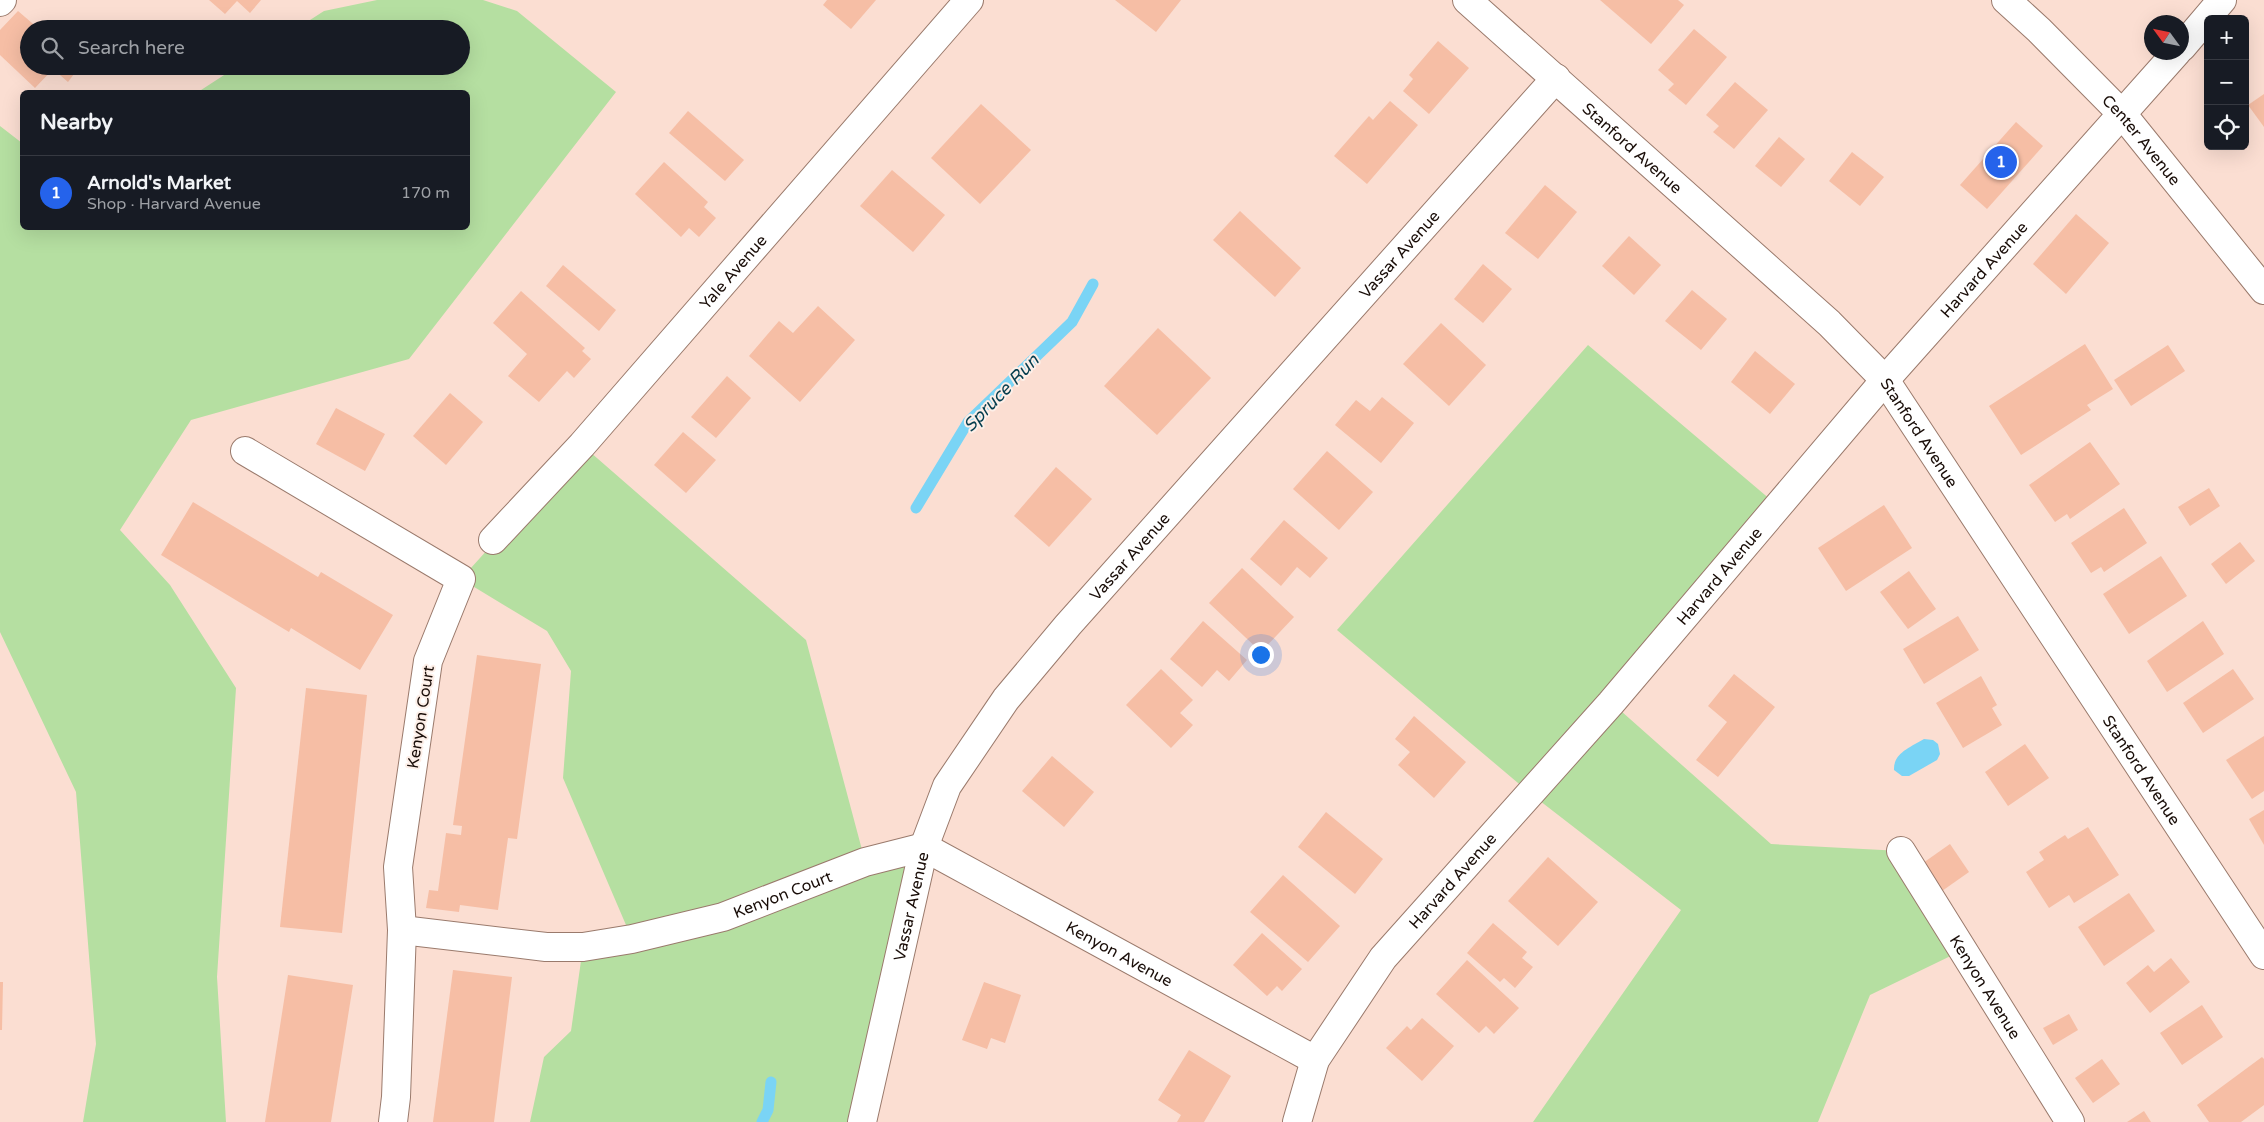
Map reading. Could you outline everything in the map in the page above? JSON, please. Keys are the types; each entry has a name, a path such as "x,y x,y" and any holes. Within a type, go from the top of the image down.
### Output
{"street":[{"name":"Yale Avenue","path":"493,540 582,445 969,0"},
{"name":"Stanford Avenue","path":"1467,0 1829,323 1885,380 2264,955"},
{"name":"Center Avenue","path":"2006,0 2039,30 2122,115 2264,290"},
{"path":"2189,39 2222,0"},
{"name":"Harvard Avenue","path":"1297,1122 1315,1060 1383,958 1611,703 1885,380 2170,60"},
{"name":"Vassar Avenue","path":"862,1122 924,847 947,786 1006,699 1068,625 1556,78"},
{"name":"Kenyon Court","path":"246,451 461,579 428,661 398,867 402,930 396,1097 393,1122"},
{"name":"Kenyon Court","path":"402,930 546,947 583,947 632,939 723,917 865,862 924,847"},
{"name":"Kenyon Avenue","path":"924,847 1315,1060"},
{"name":"Kenyon Avenue","path":"1901,851 2070,1122"}],"green space":[{"path":"377,0 483,0 517,11 616,92 409,359 191,420 120,530 170,585 236,688 217,977 226,1122 83,1122 96,1044 76,792 0,632 0,126 20,141 20,230 470,230 470,90 201,90 224,75 470,75 470,20 310,20 324,11"},
{"path":"1588,345 1778,506 1612,703 1771,844 1901,851 1963,950 1870,995 1818,1122 1533,1122 1681,910 1531,794 1337,630"},
{"path":"582,445 806,640 865,861 924,847 862,1122 530,1122 544,1057 571,1031 583,947 632,939 563,778 571,671 547,631 461,579"}],"water":[{"path":"1924,739 1933,740 1938,744 1940,754 1937,760 1909,776 1902,776 1894,770 1896,759"}],"building":[{"path":"209,0 261,0 250,13 237,1 225,14"},
{"path":"827,0 876,0 851,29 823,5"},
{"path":"1115,0 1181,0 1156,32"},
{"path":"1600,0 1678,0 1684,5 1651,44"},
{"path":"18,11 28,20 20,20 20,74 0,55 0,30"},
{"path":"1694,29 1727,57 1686,105 1668,90 1674,84 1658,70"},
{"path":"1438,41 1469,68 1429,114 1403,91 1413,79 1409,75"},
{"path":"21,75 47,75 35,88"},
{"path":"60,75 73,75 68,82"},
{"path":"1735,82 1768,110 1734,149 1713,132 1719,126 1706,115"},
{"path":"2264,94 2264,127 2249,106 2249,104"},
{"path":"1390,101 1418,125 1367,184 1334,156 1369,116 1373,120"},
{"path":"981,104 1031,150 980,204 931,158"},
{"path":"688,111 744,160 725,181 669,133"},
{"path":"2016,122 2043,146 1987,209 1960,185"},
{"path":"1779,137 1805,159 1781,187 1755,166"},
{"path":"1852,152 1884,177 1860,206 1829,181"},
{"path":"664,162 708,202 704,207 716,218 699,237 689,228 681,237 635,194"},
{"path":"892,170 945,215 913,252 860,206"},
{"path":"1545,185 1577,212 1538,259 1505,233"},
{"path":"1240,211 1301,268 1275,297 1213,240"},
{"path":"2076,214 2109,243 2066,294 2033,264"},
{"path":"1629,236 1661,265 1634,295 1602,266"},
{"path":"1483,264 1512,289 1483,323 1454,299"},
{"path":"563,265 616,310 599,331 546,286"},
{"path":"1692,290 1727,319 1701,350 1665,321"},
{"path":"521,291 585,348 582,351 591,359 574,378 567,371 539,402 508,376 527,354 493,323"},
{"path":"818,306 855,340 800,402 749,356 779,321 793,333"},
{"path":"1441,323 1486,365 1449,406 1403,364"},
{"path":"1158,328 1211,378 1157,435 1104,386"},
{"path":"2085,344 2113,389 2087,405 2091,410 2021,455 1989,406"},
{"path":"2168,345 2185,371 2131,406 2114,380"},
{"path":"1755,351 1795,384 1770,414 1731,382"},
{"path":"727,376 751,398 716,438 691,417"},
{"path":"450,393 483,422 446,465 413,436"},
{"path":"1382,397 1414,423 1381,463 1335,425 1356,400 1370,411"},
{"path":"336,408 385,434 365,471 316,444"},
{"path":"683,432 716,460 686,493 654,465"},
{"path":"2090,442 2120,484 2070,519 2067,514 2055,522 2029,485"},
{"path":"1327,451 1373,492 1339,530 1293,489"},
{"path":"1056,467 1092,499 1049,547 1014,516"},
{"path":"2209,488 2220,506 2190,526 2178,507"},
{"path":"193,502 318,577 321,572 393,615 360,670 291,628 289,632 161,555"},
{"path":"1884,505 1912,548 1846,591 1818,548"},
{"path":"2124,508 2147,543 2104,572 2101,567 2091,573 2071,543"},
{"path":"1284,520 1328,558 1310,578 1297,567 1281,586 1250,559"},
{"path":"2240,542 2255,561 2226,584 2211,564"},
{"path":"2161,556 2187,596 2129,634 2103,594"},
{"path":"1242,568 1294,617 1261,652 1209,603"},
{"path":"1909,571 1936,609 1908,629 1880,592"},
{"path":"1958,616 1979,650 1924,684 1903,649"},
{"path":"1203,621 1247,660 1229,681 1217,670 1202,687 1170,659"},
{"path":"2203,621 2224,654 2167,692 2147,661"},
{"path":"477,655 541,664 517,839 508,838 498,910 460,905 459,912 426,908 429,890 438,891 446,833 461,835 462,826 453,825"},
{"path":"1161,669 1193,700 1180,713 1193,725 1171,748 1126,705"},
{"path":"2233,669 2254,699 2203,733 2183,703"},
{"path":"1734,674 1775,707 1718,777 1696,760 1727,722 1708,706"},
{"path":"1981,676 1997,705 1992,708 2002,725 1963,748 1936,703"},
{"path":"306,688 367,695 342,933 280,927"},
{"path":"1414,716 1466,762 1434,798 1398,765 1410,752 1395,739"},
{"path":"2264,736 2264,791 2252,799 2226,760"},
{"path":"2025,744 2049,778 2008,806 1985,772"},
{"path":"1052,756 1094,792 1064,827 1022,791"},
{"path":"2264,810 2264,845 2249,819"},
{"path":"1326,812 1383,859 1355,894 1298,847"},
{"path":"2088,827 2119,875 2074,903 2069,895 2049,908 2026,872 2044,860 2039,852 2065,835 2068,839"},
{"path":"1950,844 1969,872 1942,891 1923,863"},
{"path":"1548,857 1598,902 1558,946 1508,901"},
{"path":"1283,875 1340,926 1308,962 1250,912"},
{"path":"2129,893 2155,931 2104,966 2078,927"},
{"path":"1493,923 1527,952 1522,958 1533,967 1515,988 1504,978 1500,982 1467,953"},
{"path":"1262,933 1302,969 1282,991 1277,986 1267,996 1233,965"},
{"path":"2171,958 2190,982 2150,1013 2126,983 2148,965 2154,972"},
{"path":"1467,960 1519,1008 1494,1034 1486,1026 1479,1033 1436,994"},
{"path":"453,970 512,977 494,1122 433,1122"},
{"path":"288,975 353,985 331,1122 265,1122"},
{"path":"0,982 3,982 2,1030 0,1030"},
{"path":"984,982 1021,995 1005,1043 991,1038 987,1049 962,1040"},
{"path":"2202,1005 2223,1037 2182,1065 2160,1033"},
{"path":"2069,1014 2078,1030 2053,1045 2043,1028"},
{"path":"1422,1018 1454,1046 1422,1081 1386,1048 1407,1026 1411,1030"},
{"path":"1189,1050 1231,1076 1204,1122 1177,1122 1181,1115 1158,1100"},
{"path":"2262,1057 2264,1059 2264,1105 2241,1122 2209,1122 2197,1105"},
{"path":"2102,1059 2120,1084 2093,1103 2075,1078"},
{"path":"2144,1111 2151,1122 2127,1122"}],"waterway":[{"name":"Spruce Run","path":"916,508 968,422 1072,322 1093,284"},
{"name":"Spruce Run","path":"762,1122 768,1110 771,1082"}],"place":[{"name":"Arnold's Market","path":"2001,162"}]}
